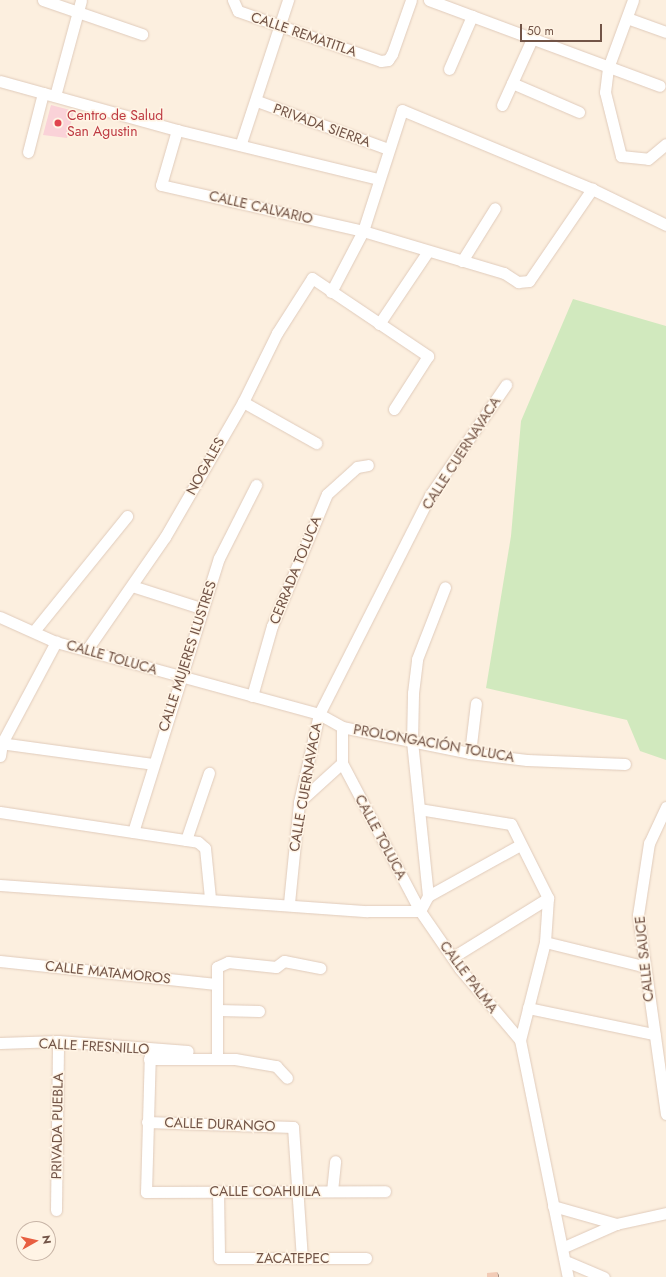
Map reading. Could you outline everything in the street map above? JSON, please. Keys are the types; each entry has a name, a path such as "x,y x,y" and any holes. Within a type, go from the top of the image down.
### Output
{"street":[{"path":"43,0 79,5 142,34"},
{"name":"CALLE REMATITLA","path":"233,0 238,11 381,61 388,60 392,54 411,0"},
{"path":"241,143 257,102 288,0"},
{"path":"429,0 608,68 660,86"},
{"path":"633,0 608,68 605,92 621,156 648,159 666,144"},
{"path":"55,96 79,5"},
{"path":"448,69 472,16"},
{"path":"627,18 666,32"},
{"path":"502,105 532,39"},
{"path":"0,81 177,130 241,143 378,179"},
{"path":"512,83 579,112"},
{"path":"28,152 43,93"},
{"name":"PRIVADA SIERRA","path":"257,102 388,149"},
{"path":"394,409 428,356 331,292 363,231 378,179 402,110 592,188 666,224"},
{"name":"CALLE CALVARIO","path":"177,130 161,184 363,231"},
{"path":"363,231 504,273 518,282 529,281 592,188"},
{"path":"462,260 495,208"},
{"path":"379,324 428,250"},
{"name":"NOGALES","path":"88,648 165,537 243,402 277,333 312,278 331,292"},
{"name":"CALLE CUERNAVACA","path":"289,903 299,802 319,714 430,496 506,385"},
{"path":"243,402 316,444"},
{"name":"CERRADA TOLUCA","path":"252,696 272,626 327,494 357,467 368,465"},
{"name":"CALLE MUJERES ILUSTRES","path":"132,832 179,676 218,558 256,485"},
{"path":"34,631 127,516"},
{"path":"132,586 201,608"},
{"path":"428,896 412,742 417,659 445,587"},
{"name":"CALLE TOLUCA","path":"0,617 56,642 88,648 179,676 319,714"},
{"path":"0,756 1,743 56,642"},
{"path":"470,753 476,703"},
{"name":"PROLONGACIÓN TOLUCA","path":"319,714 342,727 470,753 625,764"},
{"path":"299,802 342,763 342,727"},
{"path":"1,743 153,764"},
{"name":"CALLE TOLUCA","path":"342,763 420,911"},
{"path":"186,840 209,773"},
{"name":"CALLE SAUCE","path":"666,807 649,843 642,874 638,915 643,966 666,1114"},
{"path":"419,809 507,822 514,827 520,844 548,898 545,942 520,1040 553,1206 568,1262 568,1277"},
{"path":"0,812 186,840 202,844 205,848 210,898"},
{"path":"0,885 289,903 367,911 420,911 428,896 520,844"},
{"path":"453,957 548,898"},
{"name":"CALLE PALMA","path":"420,911 453,957 520,1040"},
{"path":"545,942 643,966"},
{"name":"CALLE MATAMOROS","path":"0,961 216,984"},
{"path":"216,1058 218,1010 216,984 218,967 228,962 276,966 284,961 320,968"},
{"path":"528,1008 654,1034"},
{"path":"218,1010 259,1011"},
{"name":"CALLE FRESNILLO","path":"0,1043 58,1042 150,1054 188,1051"},
{"name":"PRIVADA PUEBLA","path":"56,1210 58,1042"},
{"path":"148,1122 150,1054 216,1058 276,1066 287,1078"},
{"name":"CALLE DURANGO","path":"148,1122 293,1126 298,1191"},
{"name":"CALLE COAHUILA","path":"148,1122 146,1192 385,1191"},
{"path":"332,1191 335,1161"},
{"name":"ZACATEPEC","path":"218,1191 219,1258 366,1258"},
{"path":"298,1191 302,1258"},
{"path":"553,1206 616,1224"},
{"path":"564,1247 616,1224 666,1213"},
{"path":"568,1262 604,1277"}],"shaded area":[{"name":"Centro de Salud San Agustin","path":"51,105 74,111 67,138 43,135"}],"green space":[{"path":"573,299 666,326 666,760 640,751 627,720 486,688 511,536 521,421"}],"building":[{"path":"497,1272 498,1277 487,1277 487,1273"}],"place":[{"name":"Centro de Salud San Agustin","path":"58,123"}]}
